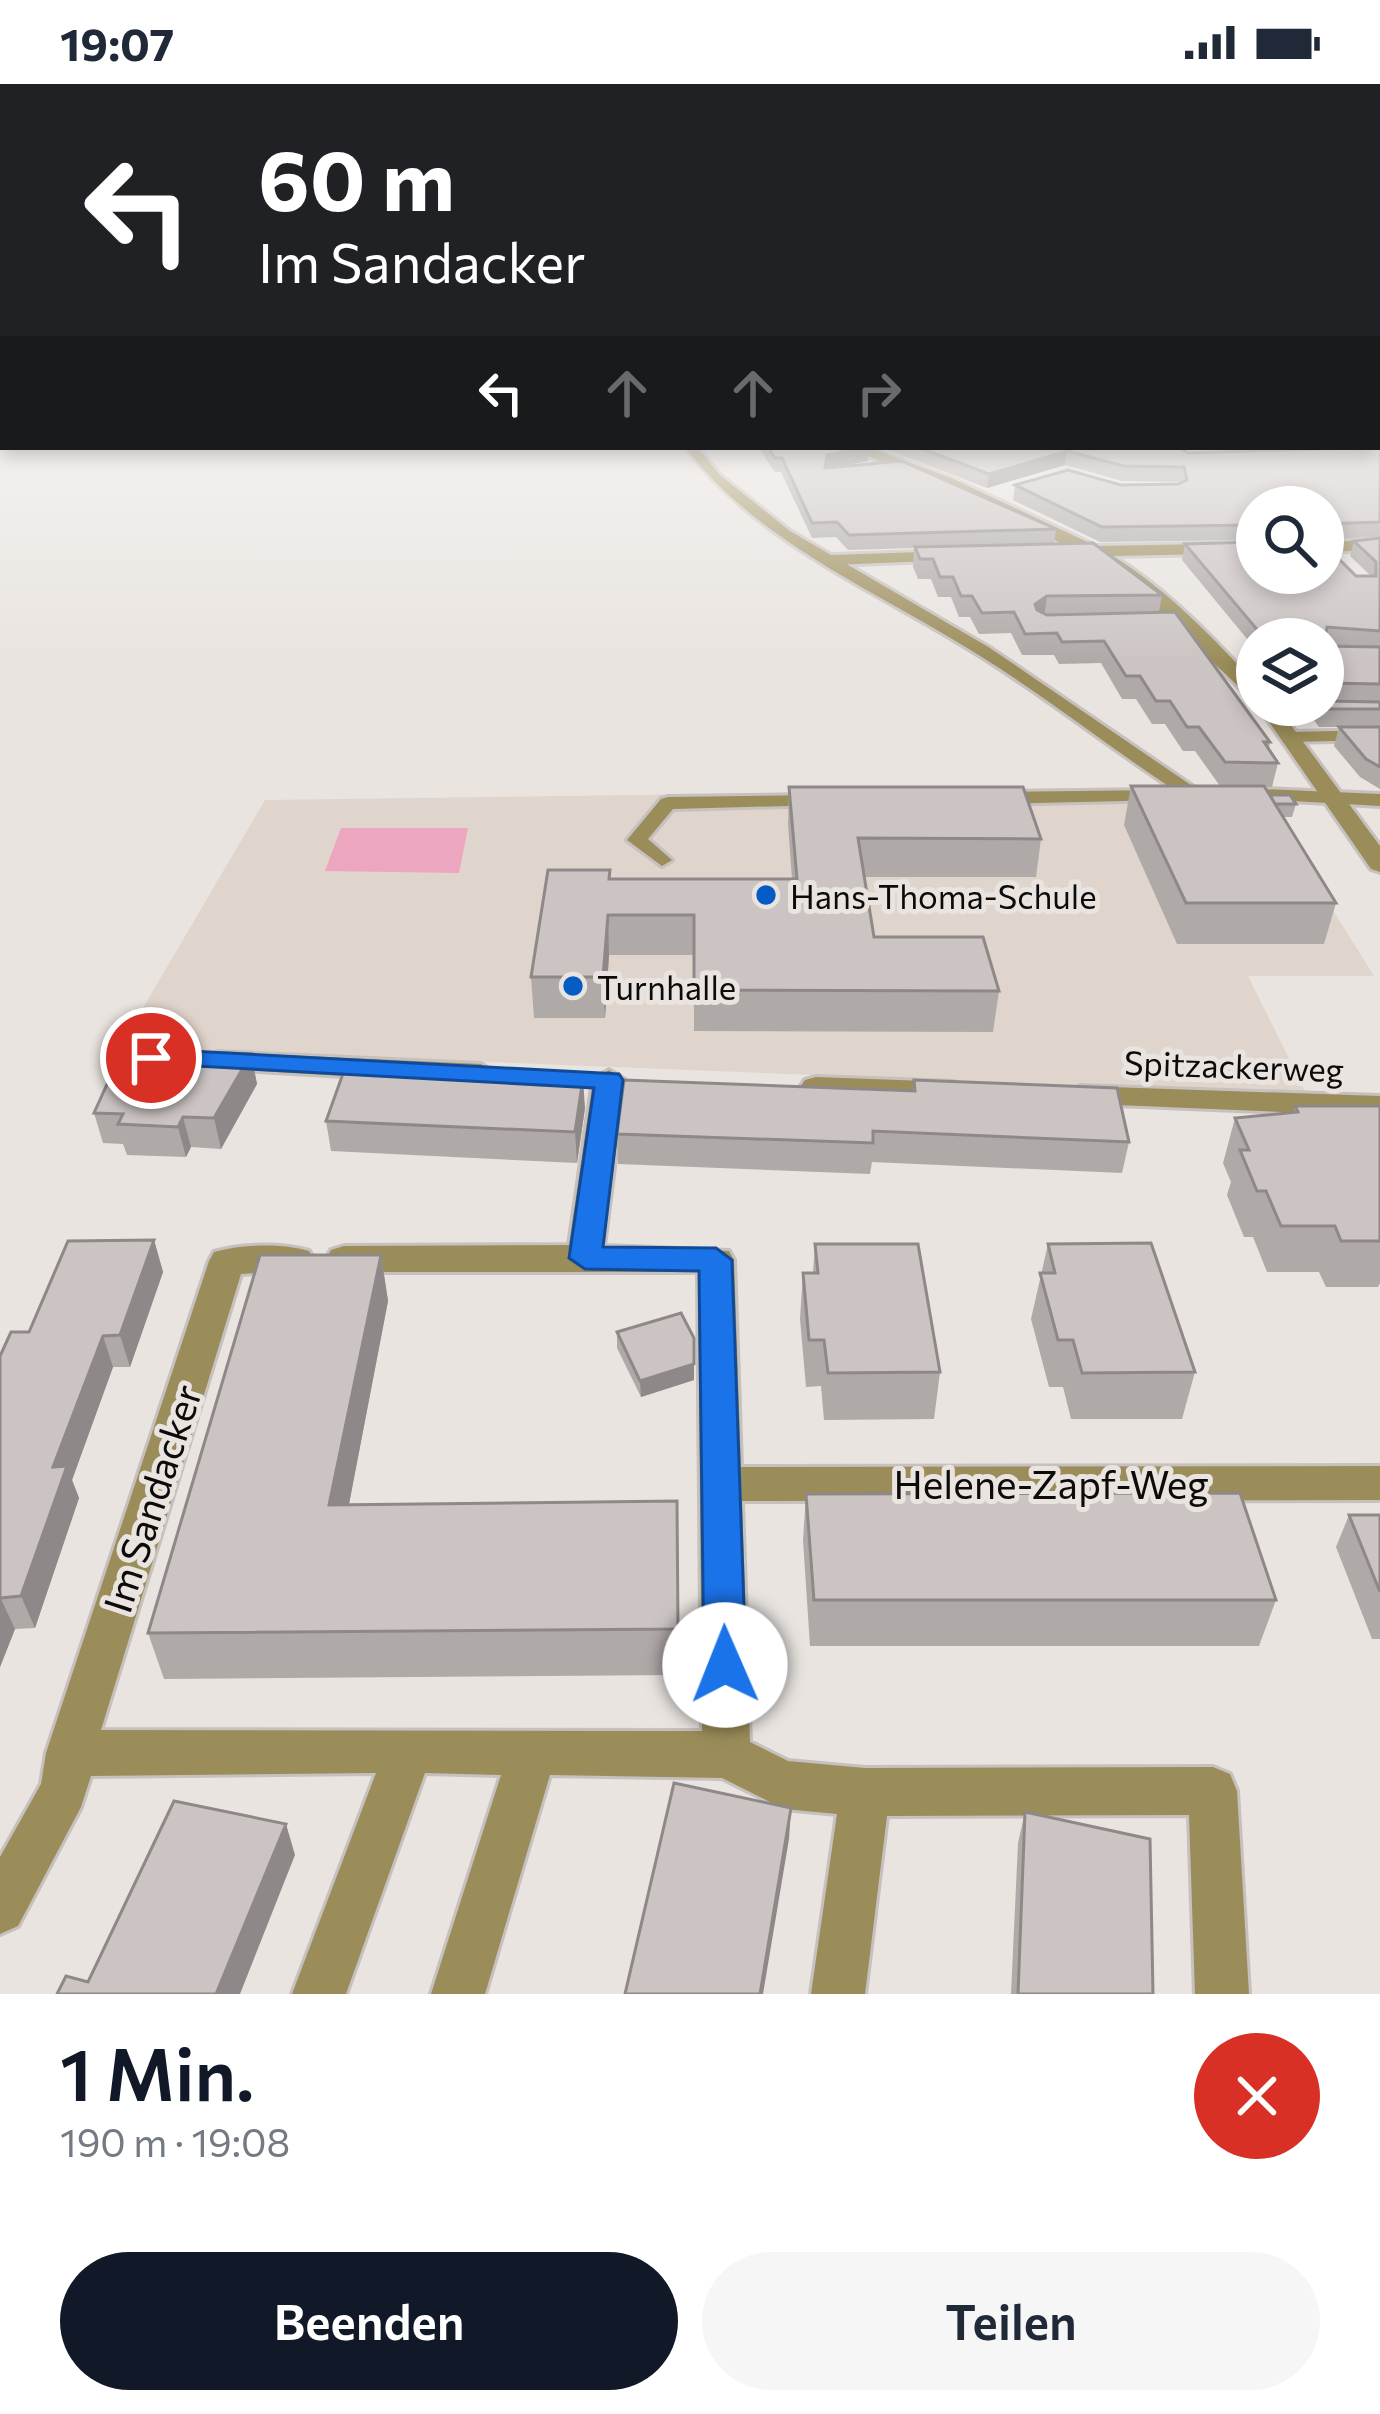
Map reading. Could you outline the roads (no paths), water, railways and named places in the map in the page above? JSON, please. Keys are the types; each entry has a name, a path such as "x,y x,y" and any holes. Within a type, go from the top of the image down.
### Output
{"street":[{"path":"951,484 1095,551 1191,626 1236,675"},
{"path":"987,498 1024,489"},
{"path":"1344,546 1380,545"},
{"path":"1051,553 1236,548"},
{"path":"832,560 965,556"},
{"path":"1344,567 1349,572"},
{"path":"1217,655 1236,655"},
{"path":"1281,726 1380,864"},
{"path":"173,1059 518,1076"},
{"path":"585,1258 610,1080"},
{"path":"773,1086 983,1093"},
{"name":"Spitzackerweg","path":"1053,1095 1380,1106"},
{"name":"Im Sandacker","path":"70,1753 227,1261 585,1258 716,1260 726,1756"},
{"name":"Helene-Zapf-Weg","path":"722,1484 1380,1483"},
{"path":"319,1994 409,1750"},
{"path":"0,1908 64,1790 70,1753 409,1750 726,1756 784,1785 865,1792 1213,1791 1222,1994"},
{"path":"458,1994 532,1754"},
{"path":"838,1994 865,1792"}],"lane":[{"path":"718,484 832,560 986,652 1144,765 1197,796"},
{"path":"1170,626 1191,626"},
{"path":"1344,708 1380,710"},
{"path":"1290,737 1380,735"},
{"path":"976,799 1331,795 1380,800"},
{"path":"662,860 637,840 668,803 848,800"}],"place":[{"name":"Hans-Thoma-Schule","path":"766,895"},
{"name":"Turnhalle","path":"573,986"}]}
